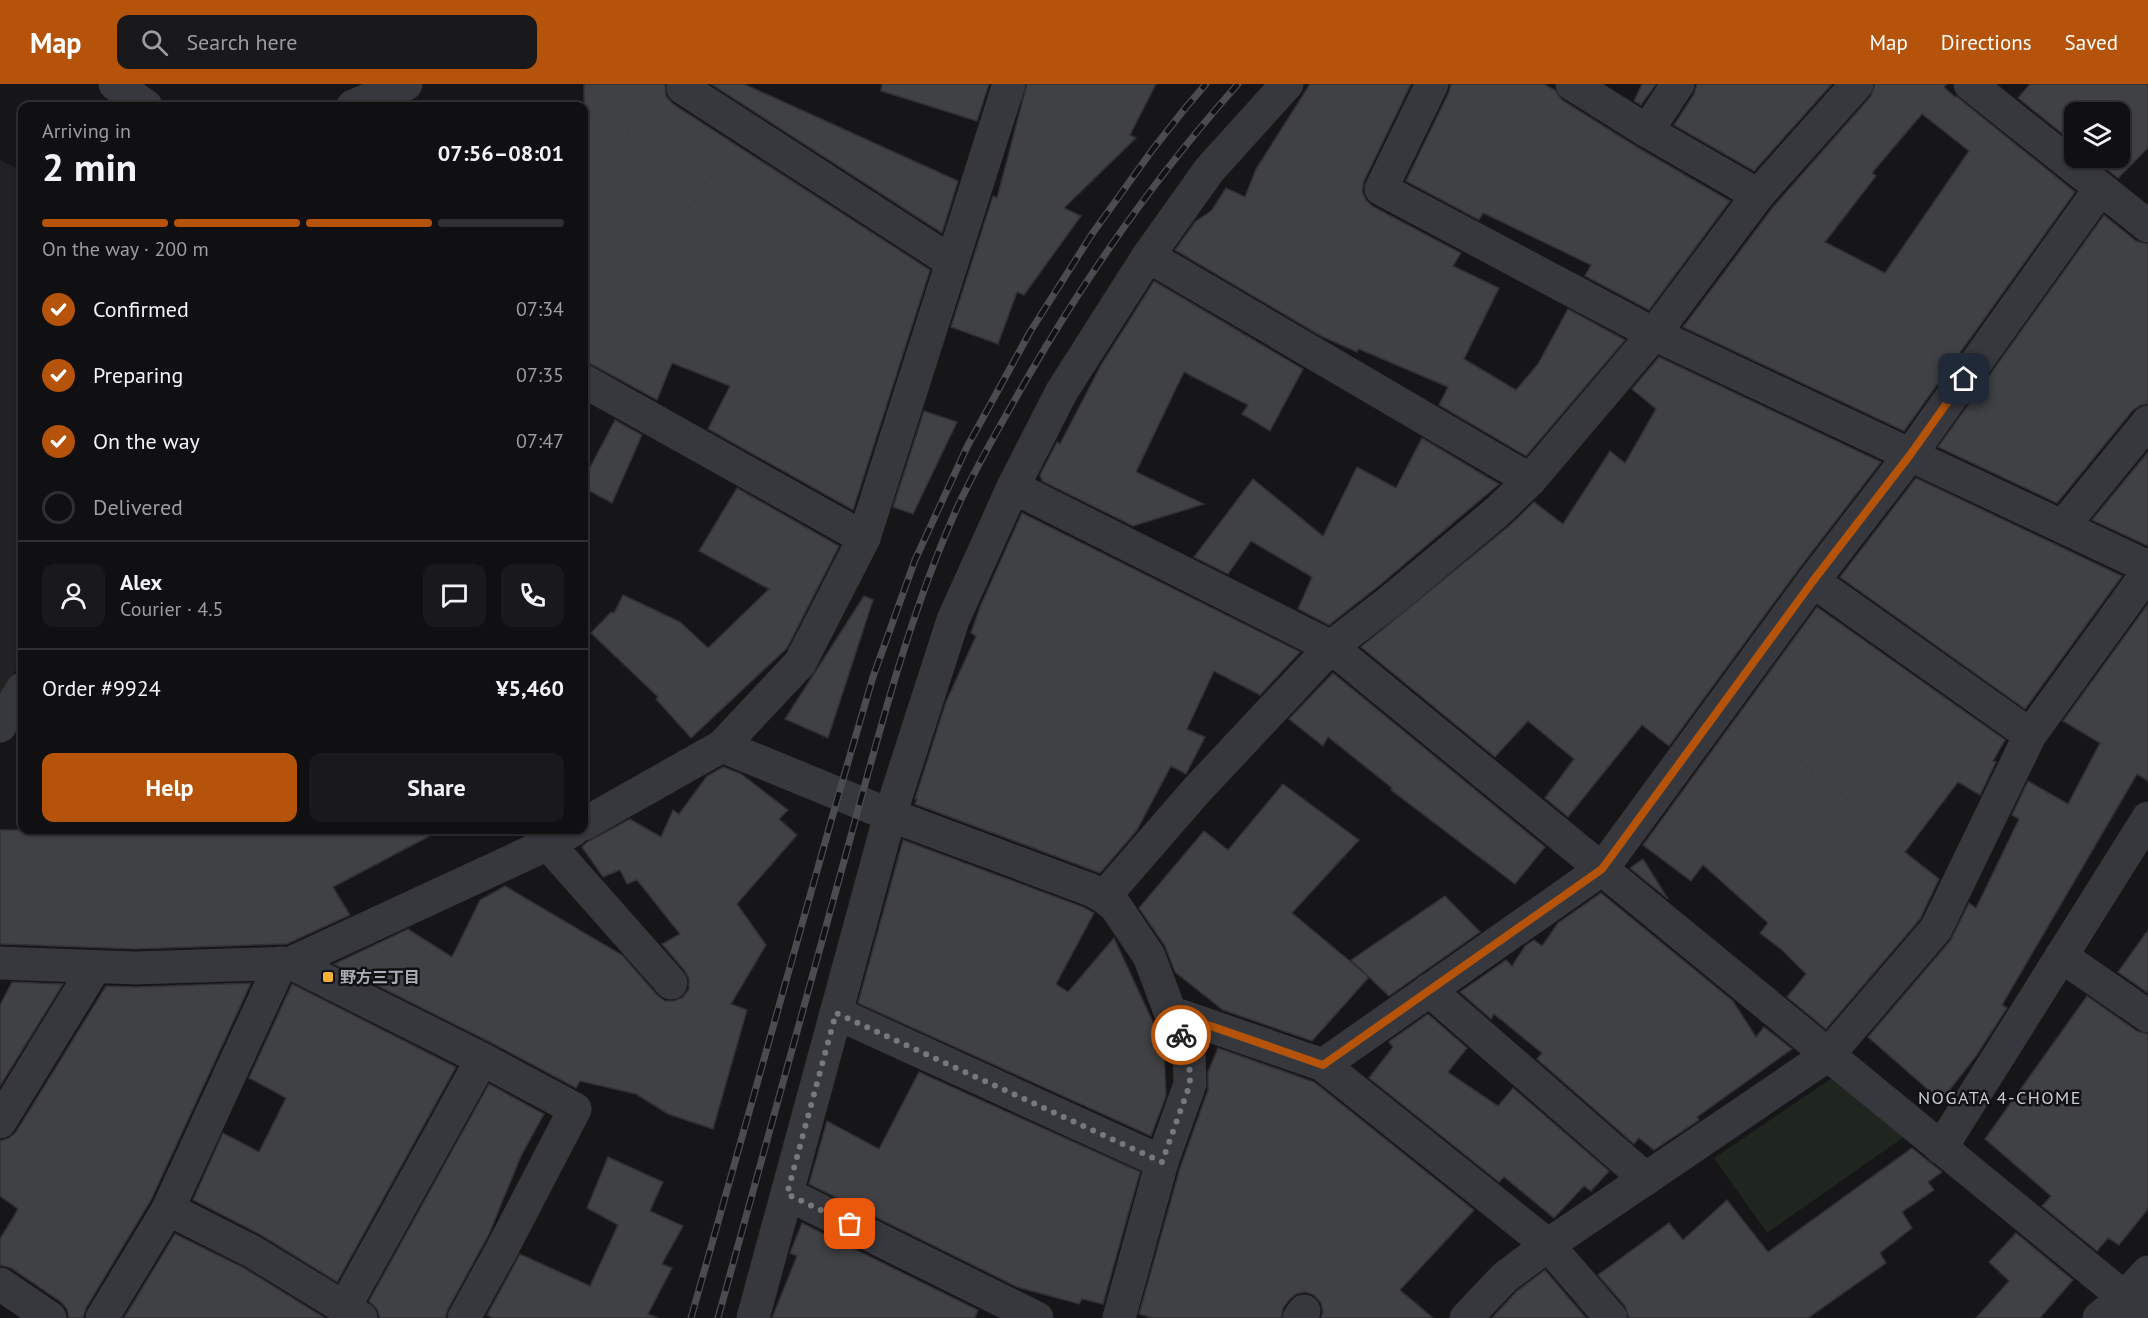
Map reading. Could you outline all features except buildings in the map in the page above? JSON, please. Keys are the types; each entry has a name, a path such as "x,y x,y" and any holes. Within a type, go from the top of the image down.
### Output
{"street":[{"path":"115,84 140,102"},
{"path":"362,102 406,84"},
{"path":"753,1318 890,815 953,620 1013,487 1062,391 1148,256 1210,169 1287,84"},
{"path":"1432,84 1381,189 1654,334 2148,567"},
{"path":"1572,84 1647,131 1758,195"},
{"path":"1647,131 1678,84"},
{"path":"1104,897 1196,791 1331,646 1393,599 1479,527 1530,480 1654,334 1758,195 1857,84"},
{"path":"1970,84 2148,226"},
{"path":"588,822 722,746 800,663 864,538 952,262 1003,87"},
{"path":"683,88 952,262"},
{"path":"1323,1065 1602,869 1813,581 1910,455 2100,189"},
{"path":"1148,256 1530,480"},
{"path":"588,383 864,538"},
{"path":"2063,526 2148,422"},
{"path":"1013,487 1331,646 1941,1148 2123,1311 2148,1272"},
{"path":"1466,1318 1505,1277 1548,1245 1828,1055 1936,929 2030,735 2148,572"},
{"path":"1813,581 2030,735"},
{"path":"0,726 18,696"},
{"path":"722,746 890,815 1091,890 1116,907 1149,956 1170,1012 1189,1052 1190,1084 1162,1162 1119,1318"},
{"path":"1941,1148 2148,818"},
{"path":"0,963 135,968 286,963 560,837 671,984"},
{"path":"2061,956 2148,1016"},
{"path":"286,963 482,1059 575,1109 464,1318"},
{"path":"102,1318 168,1209 286,963"},
{"path":"0,1122 95,967"},
{"path":"1429,990 1646,1179"},
{"path":"1170,1012 1323,1065 1548,1245 1611,1318"},
{"path":"836,1013 1162,1162"},
{"path":"168,1209 253,1252 352,1313 482,1059"},
{"path":"787,1194 1037,1318"},
{"path":"0,1284 50,1318"}],"path":[{"path":"615,140 683,88"},
{"path":"660,253 741,126"},
{"path":"1723,705 1861,808"}],"shaded area":[{"path":"0,160 18,169 18,667 0,696"},
{"path":"1841,1072 1911,1132 1767,1233 1714,1158"}],"railway":[{"path":"691,1318 873,677 915,560 967,447 1030,332 1092,234 1153,149 1206,84"},
{"path":"718,1318 880,729 922,595 957,508 981,460 1072,304 1151,191 1238,84"}],"way so far":[{"path":"850,1224 787,1194 836,1013 1162,1162 1190,1084 1189,1052 1181,1035"}],"place":[{"name":"野方三丁目","path":"328,977"}],"district":[{"name":"NOGATA 4-CHOME","path":"2000,1098"}],"route":[{"path":"1181,1035 1170,1012 1323,1065 1602,869 1964,379"}]}
